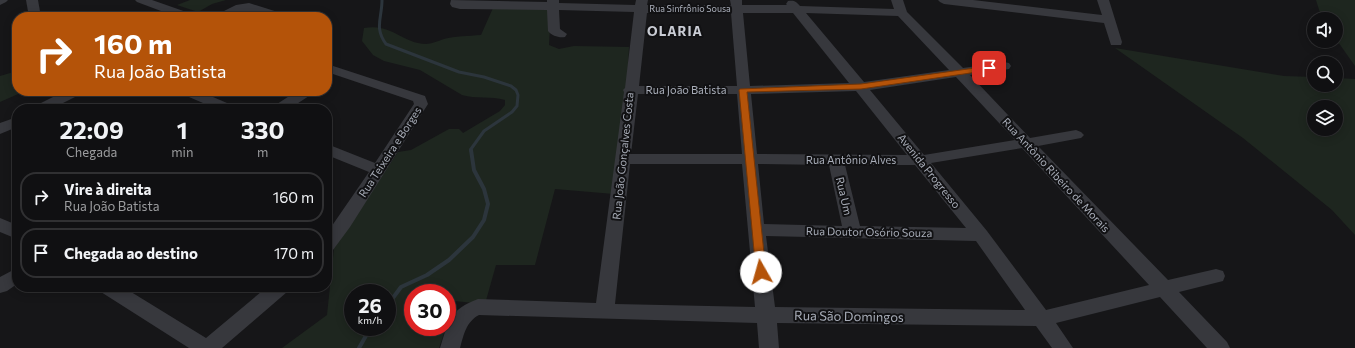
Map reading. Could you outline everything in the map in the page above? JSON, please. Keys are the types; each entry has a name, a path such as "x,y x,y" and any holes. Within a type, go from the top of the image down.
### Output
{"street":[{"path":"32,0 34,12"},
{"path":"141,0 174,12"},
{"path":"944,0 1110,20"},
{"path":"1103,0 1116,42"},
{"name":"Rua Sinfrônio Sousa","path":"457,1 460,5 553,3 793,4 899,7"},
{"path":"553,3 554,31 562,34"},
{"name":"Rua João Gonçalves Costa","path":"605,311 641,4"},
{"path":"736,4 749,160 769,348"},
{"name":"Avenida Progresso","path":"793,4 981,235 1043,318 1063,348"},
{"path":"232,12 240,8 249,7 264,12"},
{"name":"Rua Antônio Ribeiro de Morais","path":"899,7 1220,348"},
{"name":"Rua João Batista","path":"630,90 743,90 861,87 1004,66"},
{"name":"Rua Teixeira e Borges","path":"332,74 420,99 421,102 344,223 332,239"},
{"path":"50,104 66,96"},
{"path":"199,96 218,104"},
{"path":"287,104 299,96"},
{"path":"0,129 12,123"},
{"name":"Rua Antônio Alves","path":"623,159 921,160 1025,142 1076,135"},
{"path":"332,151 378,170"},
{"name":"Rua Um","path":"836,160 852,231"},
{"path":"0,224 12,230"},
{"name":"Rua Doutor Osório Souza","path":"756,230 981,235"},
{"name":"Rua São Domingos","path":"450,348 461,317 470,309 478,307 766,315 1043,318 1216,276"},
{"path":"0,286 12,278"},
{"path":"116,292 207,348 274,292"}],"shaded area":[{"path":"190,0 226,0 212,4 198,12 177,5"},
{"path":"1316,0 1355,0 1355,66 1342,48 1343,12 1320,12"},
{"path":"493,8 551,9 549,45 559,49 574,46 629,47 627,89 614,194 555,189 535,265 496,265 485,304 456,301 456,284 404,284 404,336 443,336 439,348 282,348 327,315 329,292 332,292 334,248 398,152 411,150 449,129 459,129 463,133 500,111 505,105 505,100 462,95 420,70 384,61 373,55 362,41 364,28 374,27 382,28 417,43 426,44 444,39 481,35"},
{"path":"1115,48 1284,76 1307,77 1307,92 1343,92 1343,78 1355,79 1355,235 1332,210 1243,138"},
{"path":"12,72 12,96 14,96 0,102 0,76"}],"waterway":[{"path":"382,0 379,28 382,38 386,44 459,72 484,77 511,86 516,90 518,95 517,106 512,112 484,131 471,150"},
{"path":"396,294 401,287 427,275 449,260 473,237 484,220 488,204 484,189 474,170 471,150"},
{"path":"359,348 366,336"}],"district":[{"name":"OLARIA","path":"675,31"}],"route":[{"path":"761,272 743,90 861,87 989,68"}]}
